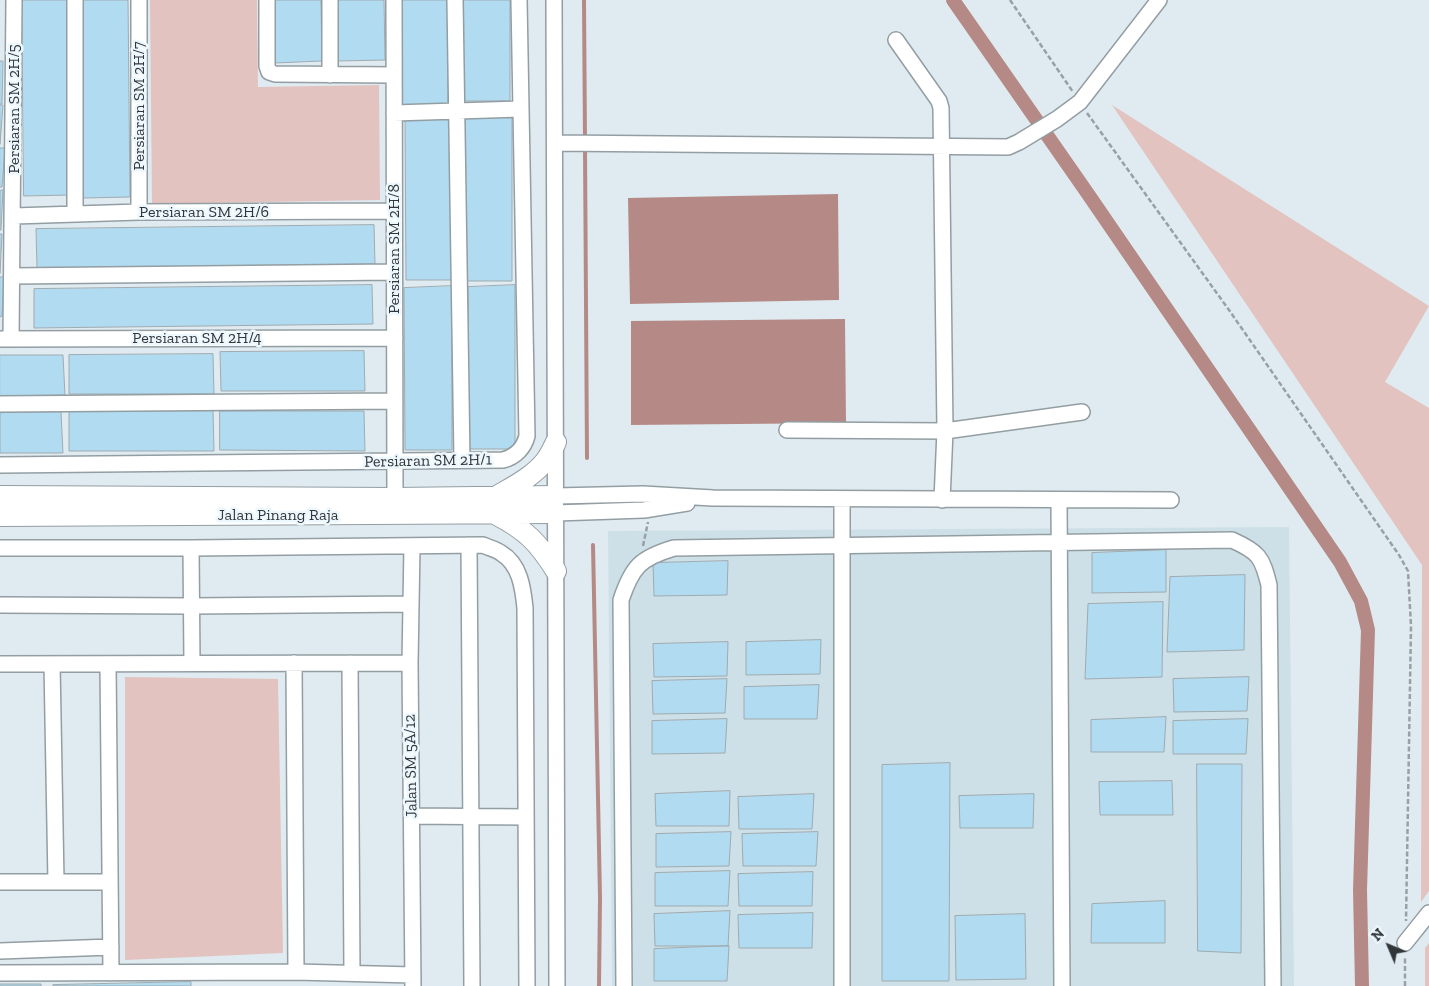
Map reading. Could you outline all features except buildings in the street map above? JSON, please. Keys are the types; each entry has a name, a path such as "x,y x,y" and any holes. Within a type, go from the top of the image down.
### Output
{"main road":[{"path":"494,505 546,460 556,442"},
{"path":"0,496 395,498 494,505 534,540 544,551 556,572"},
{"name":"Jalan Pinang Raja","path":"0,516 556,504"}],"street":[{"name":"Persiaran SM 2H/5","path":"6,339 12,276 14,216 14,0"},
{"path":"75,0 75,214"},
{"name":"Persiaran SM 2H/7","path":"139,0 139,212"},
{"path":"267,0 267,66 270,72 275,74 394,75"},
{"path":"330,0 330,75"},
{"name":"Persiaran SM 2H/8","path":"394,0 395,498"},
{"path":"455,0 462,460"},
{"name":"Persiaran SM 2H/1","path":"0,465 503,460 510,458 525,443 527,436 519,0"},
{"path":"554,0 557,986"},
{"path":"555,143 1008,146 1019,142 1057,119 1080,102 1159,0"},
{"path":"896,40 941,108 945,431 942,500"},
{"path":"394,113 520,109"},
{"name":"Persiaran SM 2H/6","path":"14,216 139,212 394,211"},
{"path":"12,276 394,272"},
{"name":"Persiaran SM 2H/4","path":"6,339 394,338"},
{"path":"0,404 395,401"},
{"path":"787,430 945,431 1082,412"},
{"path":"556,504 643,494 713,498 1171,500"},
{"path":"556,504 650,509 713,498"},
{"path":"842,499 842,986"},
{"path":"1060,500 1062,986"},
{"path":"624,986 621,600 628,579 640,562 674,548 1232,540 1250,548 1263,562 1269,585 1273,986"},
{"path":"469,545 472,986"},
{"path":"0,548 483,545 502,553 517,570 523,588 525,608 527,986"},
{"name":"Jalan SM 5A/12","path":"412,546 410,663 413,980"},
{"path":"191,548 192,664"},
{"path":"0,605 411,604"},
{"path":"294,663 296,972"},
{"path":"350,663 352,974"},
{"path":"0,664 410,663"},
{"path":"52,664 56,882"},
{"path":"108,664 111,973"},
{"path":"412,816 526,817"},
{"path":"0,882 110,882"},
{"path":"1405,943 1429,913"},
{"path":"0,952 111,947"},
{"path":"0,973 111,973 194,979 296,972 352,974 413,980"}],"path":[{"path":"1010,0 1080,102 1229,310 1399,555 1408,571 1411,626 1405,986"},
{"path":"640,562 650,509"}],"shaded area":[{"path":"150,0 257,0 258,87 379,85 380,200 152,204"},
{"path":"1112,105 1429,306 1385,382 1429,408 1429,891 1421,902 1422,565"},
{"path":"838,194 839,300 630,304 628,198"},
{"path":"845,319 846,423 631,425 631,321"},
{"path":"1289,527 1294,986 612,986 608,531"},
{"path":"125,677 278,679 283,953 125,960"},
{"path":"1429,943 1429,986 1425,986 1425,948"}],"waterway":[{"path":"584,0 585,141"},
{"path":"953,0 1340,562 1361,601 1368,630 1360,890 1362,986"},
{"path":"585,148 587,458"},
{"path":"593,545 600,898 599,986"}]}
